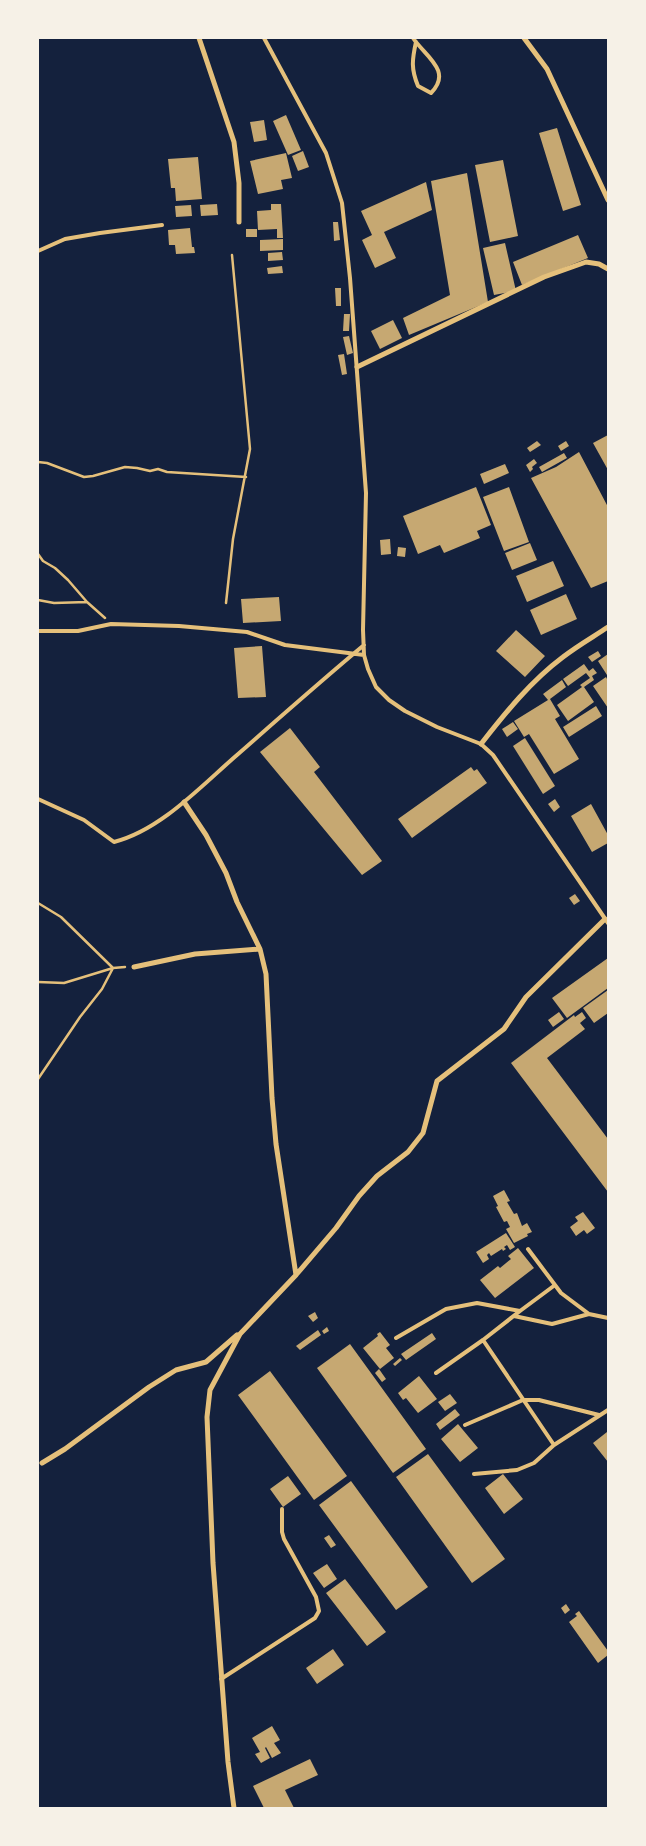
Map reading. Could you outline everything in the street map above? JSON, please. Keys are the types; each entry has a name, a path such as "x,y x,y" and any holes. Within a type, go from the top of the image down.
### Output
{"street":[{"path":"199,38 234,142 239,183 239,222"},
{"path":"524,38 547,69 608,200"},
{"path":"357,367 544,277 586,262 599,264 608,269"},
{"path":"481,744 509,708 536,680 563,657 608,628"},
{"path":"184,802 206,835 226,873 237,902 260,949 266,974 271,1089 276,1144 296,1275"},
{"path":"42,1463 149,1387 176,1370 206,1362 240,1334 296,1275 377,1176 408,1152 423,1133 437,1082 504,1029 526,997 607,921"},
{"path":"134,967 195,954 260,949"},
{"path":"234,1808 228,1762 213,1563 207,1417 210,1390 240,1334"}],"lane":[{"path":"264,38 326,152 342,203 350,278 366,494 364,655 368,669 376,687 388,700 405,711 438,727 481,744 493,755 607,921"},
{"path":"413,38 438,68 441,77 438,86 431,93 418,86 413,72 412,57 416,42"},
{"path":"38,251 65,239 100,232 162,226"},
{"path":"38,631 78,631 111,624 179,626 247,632 284,645 364,655"},
{"path":"38,799 84,820 114,842 125,840 152,826 184,802 364,645"},
{"path":"528,1249 561,1294 589,1314 608,1318"},
{"path":"436,1373 555,1285"},
{"path":"396,1338 446,1309 478,1303 520,1311"},
{"path":"514,1316 552,1324 589,1314"},
{"path":"483,1340 554,1445"},
{"path":"464,1425 523,1400 540,1400 599,1415"},
{"path":"474,1474 517,1470 534,1463 554,1445 608,1410"},
{"path":"222,1679 315,1618 319,1611 316,1597 284,1539 282,1532 282,1509"}],"path":[{"path":"226,604 233,539 250,449 232,255"},
{"path":"38,462 47,462 84,477 130,467 150,471 158,469 167,472 208,473 221,476 246,477"},
{"path":"38,554 68,580 87,602 111,624"},
{"path":"38,600 54,603 87,602"},
{"path":"38,903 61,917 113,968"},
{"path":"38,982 64,983 113,968 134,967"},
{"path":"38,1079 80,1017 102,989 113,968"}],"building":[{"path":"286,115 301,150 288,155 273,121"},
{"path":"264,120 267,140 254,142 250,122"},
{"path":"557,128 581,205 563,211 539,133"},
{"path":"303,151 309,167 298,171 292,156"},
{"path":"286,153 292,178 281,180 283,189 258,194 250,161"},
{"path":"198,157 202,199 176,201 175,188 171,188 168,159"},
{"path":"503,160 518,236 490,242 475,165"},
{"path":"467,173 488,302 409,335 403,318 450,295 431,181"},
{"path":"426,182 432,210 384,232 396,258 375,268 362,240 372,235 361,211"},
{"path":"217,204 218,215 201,216 200,205"},
{"path":"271,204 281,204 283,238 277,238 277,229 258,230 257,211 271,210"},
{"path":"191,205 192,216 176,217 175,206"},
{"path":"333,222 338,222 340,240 334,241"},
{"path":"190,228 192,247 194,247 195,253 176,254 175,245 169,245 168,230"},
{"path":"246,229 257,229 257,237 246,237"},
{"path":"578,235 588,258 522,285 513,262"},
{"path":"283,239 283,250 260,251 260,240"},
{"path":"505,243 516,291 494,295 483,248"},
{"path":"282,252 283,260 268,261 268,253"},
{"path":"282,266 283,273 268,274 267,268"},
{"path":"335,288 341,288 341,306 336,306"},
{"path":"344,314 350,314 349,331 343,331"},
{"path":"393,320 402,338 380,349 371,331"},
{"path":"349,336 353,353 347,355 343,337"},
{"path":"344,354 347,374 342,375 338,355"},
{"path":"608,435 608,470 593,443"},
{"path":"537,441 541,445 530,452 527,448"},
{"path":"566,441 569,446 561,451 558,446"},
{"path":"579,452 608,507 608,581 591,588 531,478 556,467"},
{"path":"564,453 567,458 542,472 539,467"},
{"path":"534,459 537,463 530,472 526,465"},
{"path":"505,464 509,473 484,484 480,474"},
{"path":"476,487 491,525 477,531 480,538 444,553 440,545 418,554 403,516"},
{"path":"509,487 529,542 504,551 483,497"},
{"path":"390,539 391,554 381,555 380,540"},
{"path":"530,543 537,560 512,570 505,553"},
{"path":"398,547 406,548 405,557 397,556"},
{"path":"553,561 564,586 527,602 516,576"},
{"path":"566,594 577,619 541,635 530,610"},
{"path":"279,597 281,621 243,623 241,599"},
{"path":"516,630 545,656 525,677 496,651"},
{"path":"262,646 266,697 238,698 234,648"},
{"path":"598,651 601,656 592,662 588,657"},
{"path":"608,654 608,674 607,675 598,661"},
{"path":"584,664 589,671 593,668 597,673 592,676 594,680 584,687 594,702 568,721 557,705 582,687 580,685 590,678 586,673 568,686 563,679"},
{"path":"606,677 608,681 608,708 593,686"},
{"path":"562,680 566,687 550,699 560,716 555,719 579,759 554,774 529,734 524,737 514,721 548,700 543,694"},
{"path":"596,706 602,716 569,737 563,727"},
{"path":"513,722 518,729 507,737 502,729"},
{"path":"290,728 320,767 314,772 382,861 362,875 260,752"},
{"path":"525,738 555,786 543,794 513,746"},
{"path":"471,767 474,771 477,769 487,783 412,838 398,819"},
{"path":"555,799 560,807 554,812 548,804"},
{"path":"591,804 608,835 608,843 592,852 571,816"},
{"path":"575,894 580,901 574,905 569,898"},
{"path":"608,958 608,988 567,1018 552,998"},
{"path":"608,990 608,1013 594,1023 583,1008"},
{"path":"559,1012 564,1019 553,1027 548,1020"},
{"path":"582,1012 586,1018 580,1023 585,1029 547,1058 608,1139 608,1192 511,1063 574,1015 575,1017"},
{"path":"504,1190 510,1201 507,1202 514,1214 517,1213 522,1226 527,1223 532,1232 514,1243 506,1229 510,1227 507,1221 504,1222 496,1207 498,1206 493,1196"},
{"path":"583,1212 595,1228 587,1234 584,1230 576,1236 570,1227 578,1221 575,1217"},
{"path":"506,1233 515,1247 510,1250 507,1245 503,1251 502,1249 491,1256 489,1253 487,1255 489,1259 483,1263 476,1252"},
{"path":"518,1248 534,1268 495,1298 480,1280 511,1259 508,1256"},
{"path":"315,1312 318,1318 313,1322 308,1316"},
{"path":"327,1327 329,1331 324,1334 322,1331"},
{"path":"318,1330 321,1335 300,1350 296,1346"},
{"path":"380,1332 390,1345 386,1348 394,1358 380,1369 363,1348 378,1336 377,1334"},
{"path":"432,1333 436,1339 406,1360 401,1354"},
{"path":"350,1344 426,1449 393,1473 317,1368"},
{"path":"400,1358 402,1360 395,1366 393,1364"},
{"path":"379,1369 386,1379 382,1382 375,1373"},
{"path":"270,1371 347,1476 314,1500 238,1395"},
{"path":"419,1376 437,1399 418,1413 406,1398 403,1400 398,1393"},
{"path":"450,1394 457,1403 445,1411 438,1402"},
{"path":"455,1409 460,1415 440,1430 436,1424"},
{"path":"458,1424 478,1448 460,1462 441,1439"},
{"path":"607,1432 608,1434 608,1462 593,1443"},
{"path":"428,1454 505,1559 472,1583 396,1477"},
{"path":"503,1474 523,1499 504,1514 485,1488"},
{"path":"288,1476 301,1494 283,1507 270,1489"},
{"path":"351,1481 428,1587 396,1610 319,1505"},
{"path":"329,1535 336,1545 331,1548 324,1538"},
{"path":"327,1564 337,1579 324,1588 313,1573"},
{"path":"345,1579 386,1632 367,1646 326,1593"},
{"path":"566,1604 570,1610 565,1614 561,1608"},
{"path":"579,1611 608,1651 608,1655 598,1663 569,1622 577,1616 575,1614"},
{"path":"333,1649 344,1665 317,1684 306,1668"},
{"path":"272,1726 280,1740 274,1743 281,1753 272,1758 266,1747 270,1758 261,1763 255,1754 260,1752 252,1738"},
{"path":"310,1759 318,1775 285,1790 294,1808 264,1808 253,1786"}]}
